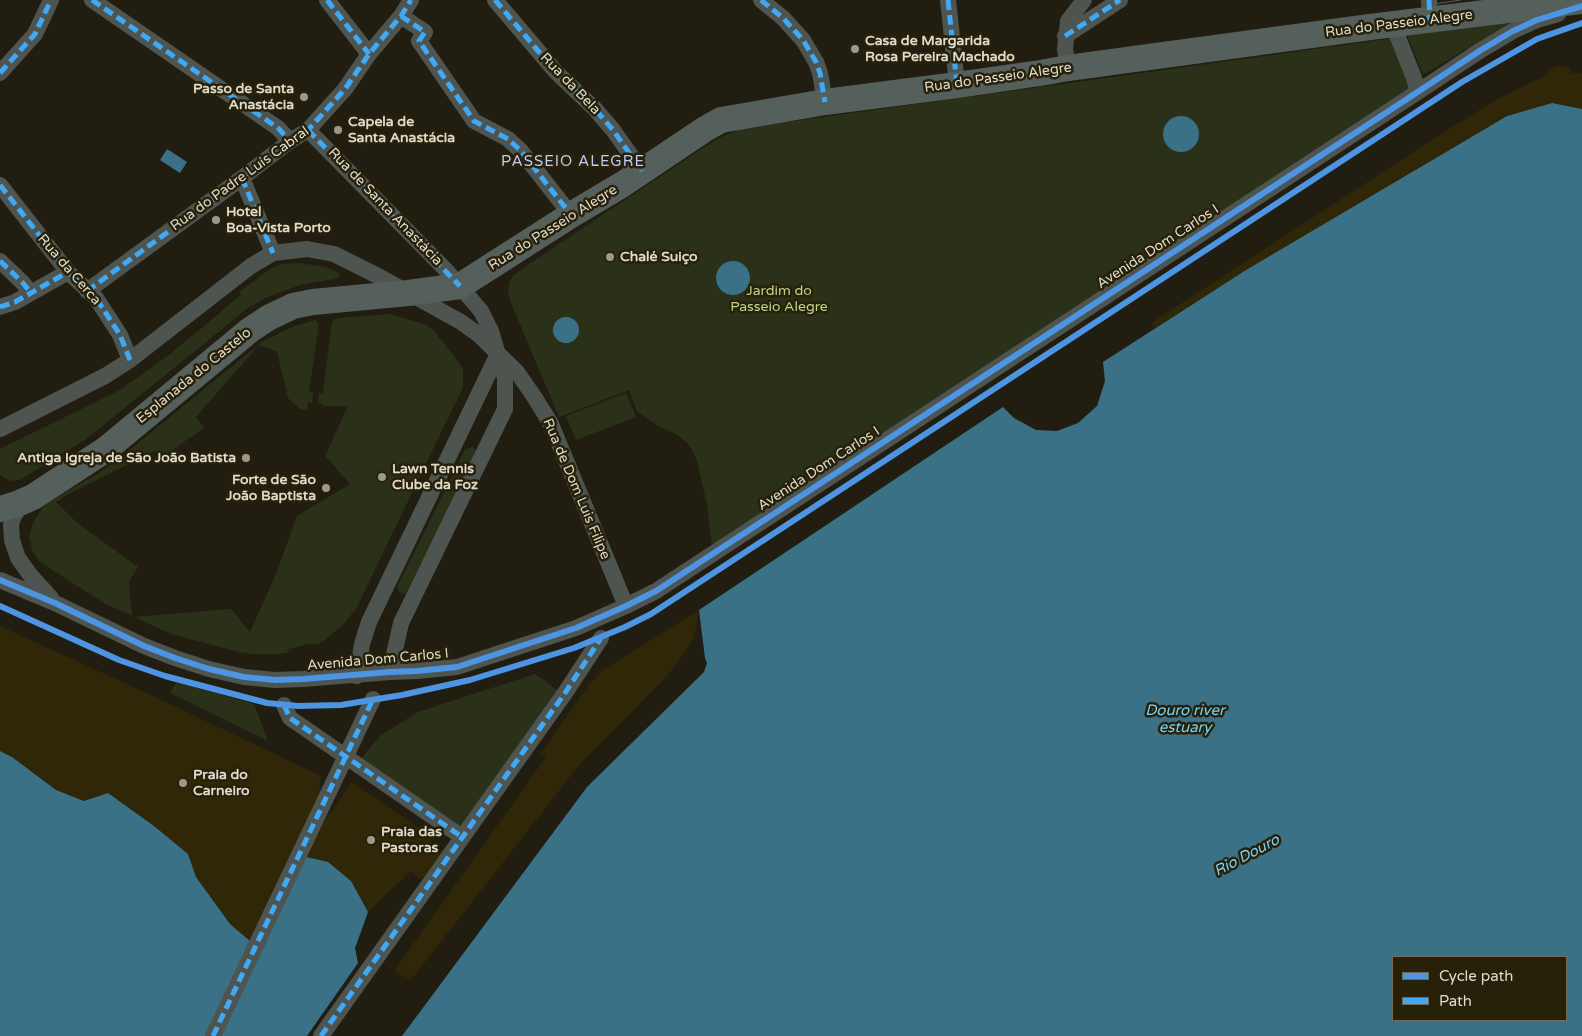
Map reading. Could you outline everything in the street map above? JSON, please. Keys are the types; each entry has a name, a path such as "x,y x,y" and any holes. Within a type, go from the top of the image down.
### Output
{"main road":[{"name":"Rua do Passeio Alegre","path":"460,286 721,120 825,102 1393,25 1430,10 1582,1"},
{"name":"Esplanada do Castelo","path":"0,509 33,497 105,450 250,330 268,318 293,306 312,302 460,286"}],"street":[{"path":"0,73 35,34 51,0"},
{"path":"92,0 278,128 290,141"},
{"path":"327,0 368,54"},
{"name":"Rua do Padre Luís Cabral","path":"87,291 290,141 308,130 345,89 368,54 401,16 411,0"},
{"name":"Rua da Bela","path":"495,0 556,72 595,109 613,130 642,171"},
{"path":"761,0 783,18 803,40 820,73 825,102"},
{"path":"948,0 957,85"},
{"path":"1068,68 1065,36 1068,21 1084,0"},
{"path":"1065,36 1120,0"},
{"name":"Avenida Dom Carlos I","path":"0,580 55,603 144,646 175,658 209,669 244,677 275,680 358,676 390,672 417,672 457,667 576,628 656,591 1481,50 1513,31 1537,20 1582,6"},
{"path":"401,16 425,32 419,41 474,121 508,139 521,151 571,215"},
{"path":"1393,25 1418,92"},
{"name":"Rua de Santa Anastácia","path":"308,130 460,286"},
{"path":"242,178 273,253"},
{"name":"Rua da Cerca","path":"0,185 68,272 96,298 120,335 130,360"},
{"path":"0,429 105,376 130,360 251,266 273,253 307,249 334,254 461,322 479,335 498,354"},
{"path":"0,261 31,293"},
{"path":"0,307 15,302 68,272"},
{"path":"390,672 401,623 505,409 505,378 492,331 481,310 460,286"},
{"path":"358,676 362,644 373,614 498,354"},
{"name":"Rua de Dom Luis Filipe","path":"498,354 516,372 551,424 626,606"},
{"name":"Avenida Dom Carlos I","path":"33,497 23,504 13,518 11,525 12,540 22,564 55,603"},
{"path":"321,1036 565,693 601,638"},
{"path":"213,1036 373,700"},
{"path":"284,705 290,718 462,837"}],"green space":[{"path":"1516,22 1483,39 1423,75 1407,35"},
{"name":"Jardim do Passeio Alegre","path":"1395,38 1412,86 712,545 707,504 697,461 692,449 676,434 658,426 637,411 629,390 559,417 508,293 509,283 513,276 523,268 697,152 721,137 743,128"},
{"path":"299,263 326,267 339,273 339,278 300,285 265,298 248,308 85,440 20,480 10,481 0,475 0,449 120,390 169,355 241,295 239,292 270,269 281,264"},
{"name":"Lawn Tennis Clube da Foz","path":"391,314 426,325 433,330 463,369 463,387 357,607 343,625 317,644 307,644 287,650 290,652 279,654 253,654 171,634 134,617 231,609 250,632 276,574 297,516 350,484 325,456 348,406 322,406 322,404 318,403 319,393 323,393 332,322 336,318"},
{"path":"315,320 319,324 309,392 313,392 312,403 308,403 307,409 301,410 288,398 277,352 259,345 196,417 204,428 161,458 155,451 68,494 56,502 76,522 138,567 129,582 132,616 104,603 40,562 32,550 29,537 33,523 42,508 52,500 99,473 121,457 263,341 295,326"},
{"path":"626,393 636,417 576,440 566,416"},
{"path":"472,447 476,450 476,455 406,593 402,594 397,587 465,450"},
{"path":"535,674 559,691 459,829 360,760 380,736 418,712"},
{"path":"177,682 254,704 268,741 170,693"}],"sand":[{"path":"1558,66 1571,67 1570,74 1582,73 1582,109 1552,103 1507,116 1246,270 1154,329 1151,323 1444,132 1494,101 1547,76 1548,70"},
{"path":"699,610 694,638 667,676 580,764 411,980 394,971 546,757 541,753 588,686 603,670"},
{"name":"Praia do Carneiro","path":"0,626 321,776 319,797 250,941 230,924 196,877 188,854 154,826 108,793 84,801 56,790 12,757 0,751"},
{"path":"352,782 416,826 442,852 421,880 411,871 368,912 355,948 358,963 253,966 320,827"}],"water":[{"name":"Douro river estuary","path":"1552,103 1582,109 1582,1036 402,1036 587,787 704,672 707,663 699,610 1003,407 1014,418 1036,430 1057,431 1078,423 1097,406 1105,381 1103,362 1246,270 1507,116"},
{"path":"1181,116 1188,117 1194,121 1198,127 1198,141 1194,147 1188,151 1181,152 1174,151 1168,147 1164,141 1163,134 1164,127 1168,121 1174,117"},
{"path":"167,149 187,162 180,173 160,160"},
{"path":"733,261 740,262 745,266 749,271 749,285 745,290 740,294 733,295 726,294 721,290 717,285 716,278 717,271 721,266 726,262"},
{"path":"566,317 575,321 579,330 575,339 566,343 557,339 553,330 557,321"},
{"path":"0,751 12,757 56,790 84,801 108,793 154,826 188,854 196,877 230,924 250,941 206,1036 0,1036"},
{"path":"302,856 328,862 351,881 368,912 355,948 358,963 307,1036 218,1036"}],"tram line":[{"path":"1434,4 1461,0"}],"marked path":[{"path":"0,73 35,34 51,0"},
{"path":"92,0 278,128 290,141"},
{"path":"327,0 369,54"},
{"path":"87,291 290,141 308,130 345,89 369,54 401,16 411,0"},
{"path":"495,0 556,72 595,109 613,130 642,171"},
{"path":"761,0 783,18 803,40 820,73 825,102"},
{"path":"948,0 957,85"},
{"path":"1065,36 1120,0"},
{"path":"1429,0 1430,21"},
{"path":"401,16 425,32 419,41 474,121 508,139 521,151 571,215"},
{"path":"308,130 460,286"},
{"path":"242,178 273,253"},
{"path":"0,185 68,272 96,298 120,335 130,360"},
{"path":"0,261 31,293"},
{"path":"0,307 15,302 68,272"},
{"path":"321,1036 565,693 601,638"},
{"path":"213,1036 373,699"},
{"path":"284,705 290,718 462,837"}],"cycle path":[{"path":"0,580 55,603 144,646 175,658 209,669 244,677 275,680 457,667 576,628 656,591 1481,50 1513,31 1537,20 1582,6"},
{"path":"0,606 119,660 165,676 267,703 298,706 341,705 402,695 470,680 574,648 651,614 1462,82 1537,39 1582,23"}],"place":[{"name":"Casa de Margarida Rosa Pereira Machado","path":"855,49"},
{"name":"Passo de Santa Anastácia","path":"304,97"},
{"name":"Capela de Santa Anastácia","path":"338,130"},
{"name":"Hotel Boa-Vista Porto","path":"216,220"},
{"name":"Chalé Suiço","path":"610,257"},
{"name":"Antiga Igreja de São João Batista","path":"246,458"},
{"name":"Lawn Tennis Clube da Foz","path":"382,477"},
{"name":"Forte de São João Baptista","path":"326,488"},
{"name":"Praia do Carneiro","path":"183,783"},
{"name":"Praia das Pastoras","path":"371,840"}],"district":[{"name":"PASSEIO ALEGRE","path":"573,162"}],"water label":[{"name":"Rio Douro","path":"1247,856"}]}
